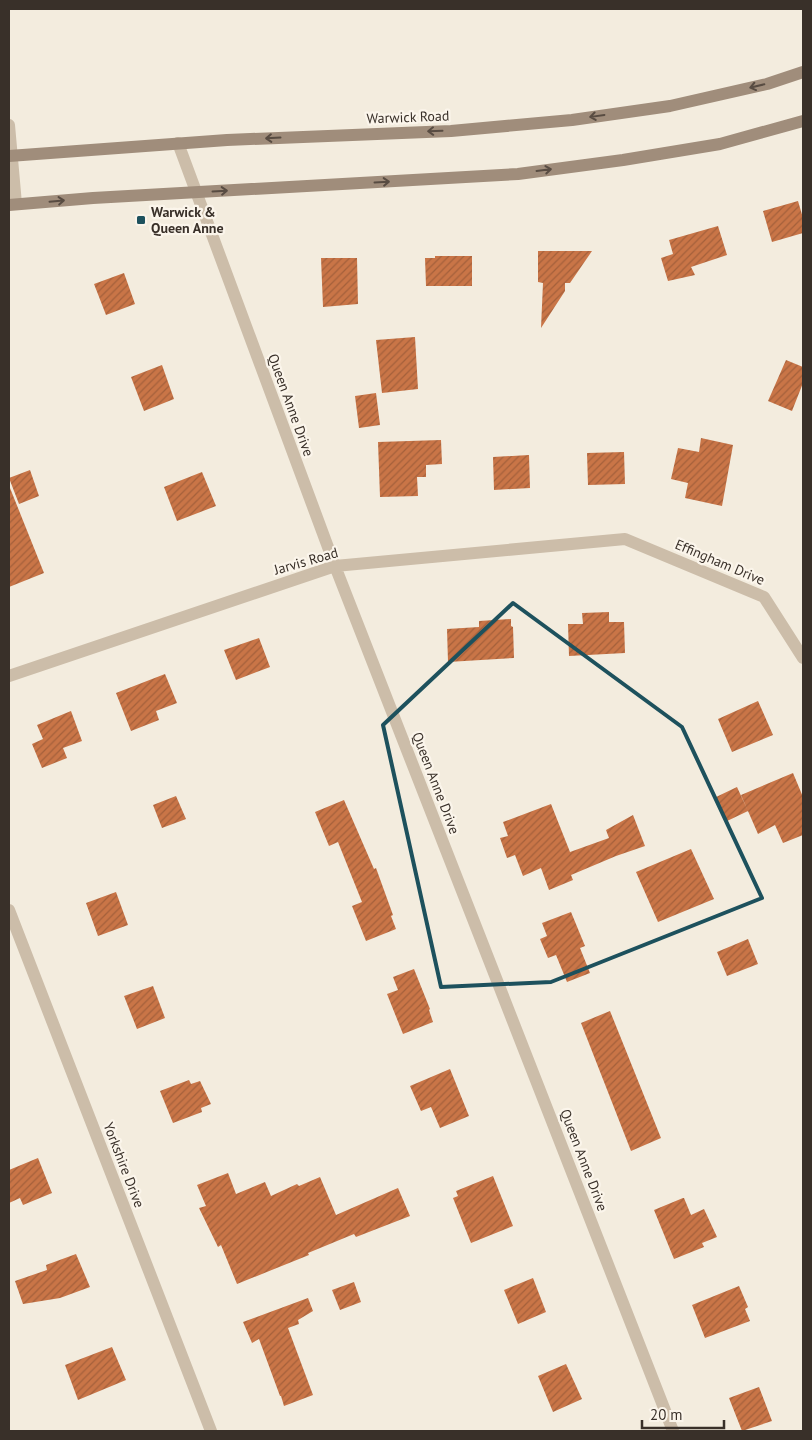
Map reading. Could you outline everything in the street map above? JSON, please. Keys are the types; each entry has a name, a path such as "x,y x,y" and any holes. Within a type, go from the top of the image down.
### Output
{"main road":[{"name":"Warwick Road","path":"10,156 178,144 451,131 572,120 670,106 767,84 803,72"},
{"path":"12,204 518,174 624,160 720,144 803,121"}],"street":[{"path":"9,125 12,204"},
{"name":"Queen Anne Drive","path":"178,144 335,566 674,1431"},
{"name":"Jarvis Road","path":"9,676 335,566 625,538"},
{"name":"Effingham Drive","path":"625,538 764,598 803,658"},
{"name":"Yorkshire Drive","path":"9,910 210,1431"}],"highlighted area":[{"path":"513,603 682,727 762,898 551,982 441,987 383,725"}],"building":[{"path":"798,201 803,218 803,233 772,242 763,211"},
{"path":"718,226 727,255 691,267 695,275 668,281 661,258 673,254 669,240"},
{"path":"538,251 592,251 570,283 565,283 565,291 541,328 543,283 538,282"},
{"path":"435,256 472,256 472,286 426,286 425,258 435,258"},
{"path":"321,258 357,258 358,304 323,307"},
{"path":"124,273 135,304 106,315 94,284"},
{"path":"415,337 418,389 382,393 376,340"},
{"path":"786,360 803,367 803,383 792,411 768,401"},
{"path":"162,365 174,399 144,411 131,377"},
{"path":"376,393 380,425 359,428 355,396"},
{"path":"701,438 733,445 722,506 685,498 688,483 671,479 678,448 699,452"},
{"path":"441,440 442,464 426,465 426,477 417,477 418,496 380,497 378,442"},
{"path":"624,452 625,484 588,485 587,453"},
{"path":"529,455 530,488 494,490 493,457"},
{"path":"30,470 39,496 19,504 9,478"},
{"path":"202,472 216,506 177,521 164,487"},
{"path":"9,489 44,573 9,587"},
{"path":"609,612 609,622 624,622 625,653 569,656 568,624 583,624 582,613"},
{"path":"511,619 514,658 448,662 447,629 479,627 479,621"},
{"path":"259,638 270,667 236,680 224,650"},
{"path":"165,674 177,703 156,711 159,720 131,731 116,693"},
{"path":"758,701 773,735 732,752 718,719"},
{"path":"71,711 82,741 63,748 67,758 42,768 32,744 43,739 37,725"},
{"path":"793,773 803,797 803,835 783,843 775,825 758,834 741,795"},
{"path":"737,787 748,811 725,822 714,798"},
{"path":"176,796 186,819 162,828 153,805"},
{"path":"344,800 374,869 376,868 393,915 391,916 396,929 366,941 352,906 362,902 338,842 329,846 315,812"},
{"path":"551,804 570,852 609,838 606,830 633,815 645,846 571,875 573,880 549,890 541,868 523,876 515,855 507,858 500,838 508,836 503,822"},
{"path":"691,849 714,899 658,922 636,872"},
{"path":"116,892 128,925 98,936 86,903"},
{"path":"571,912 585,946 580,948 590,973 567,982 556,955 548,958 540,939 547,936 542,923"},
{"path":"748,939 758,964 727,976 717,952"},
{"path":"414,969 430,1009 433,1022 403,1034 387,994 398,990 393,977"},
{"path":"153,986 165,1018 137,1029 124,996"},
{"path":"610,1011 661,1138 631,1151 581,1023"},
{"path":"450,1069 469,1116 440,1128 431,1107 421,1111 410,1086"},
{"path":"189,1080 191,1084 200,1081 211,1104 201,1108 202,1112 173,1123 160,1091"},
{"path":"38,1158 52,1193 23,1205 20,1198 9,1203 9,1170"},
{"path":"228,1173 236,1194 265,1182 271,1196 297,1184 299,1186 320,1177 336,1215 398,1188 410,1216 356,1237 354,1234 308,1253 309,1255 237,1284 221,1245 218,1247 199,1208 206,1206 197,1185"},
{"path":"493,1176 513,1226 471,1243 453,1198 458,1196 456,1191"},
{"path":"684,1198 691,1215 704,1209 717,1237 702,1243 704,1247 674,1259 654,1210"},
{"path":"76,1254 90,1287 60,1298 23,1304 15,1281 47,1270 46,1265"},
{"path":"533,1278 546,1312 518,1324 504,1290"},
{"path":"354,1282 361,1302 340,1310 332,1290"},
{"path":"739,1286 748,1307 745,1309 750,1321 705,1338 692,1305"},
{"path":"308,1298 313,1311 298,1320 299,1324 288,1328 313,1395 284,1406 259,1339 252,1343 243,1322"},
{"path":"112,1347 126,1380 78,1400 65,1365"},
{"path":"566,1364 582,1399 553,1412 538,1376"},
{"path":"759,1387 772,1421 742,1431 729,1398"}],"place":[{"name":"Warwick & Queen Anne","path":"141,220"}]}
